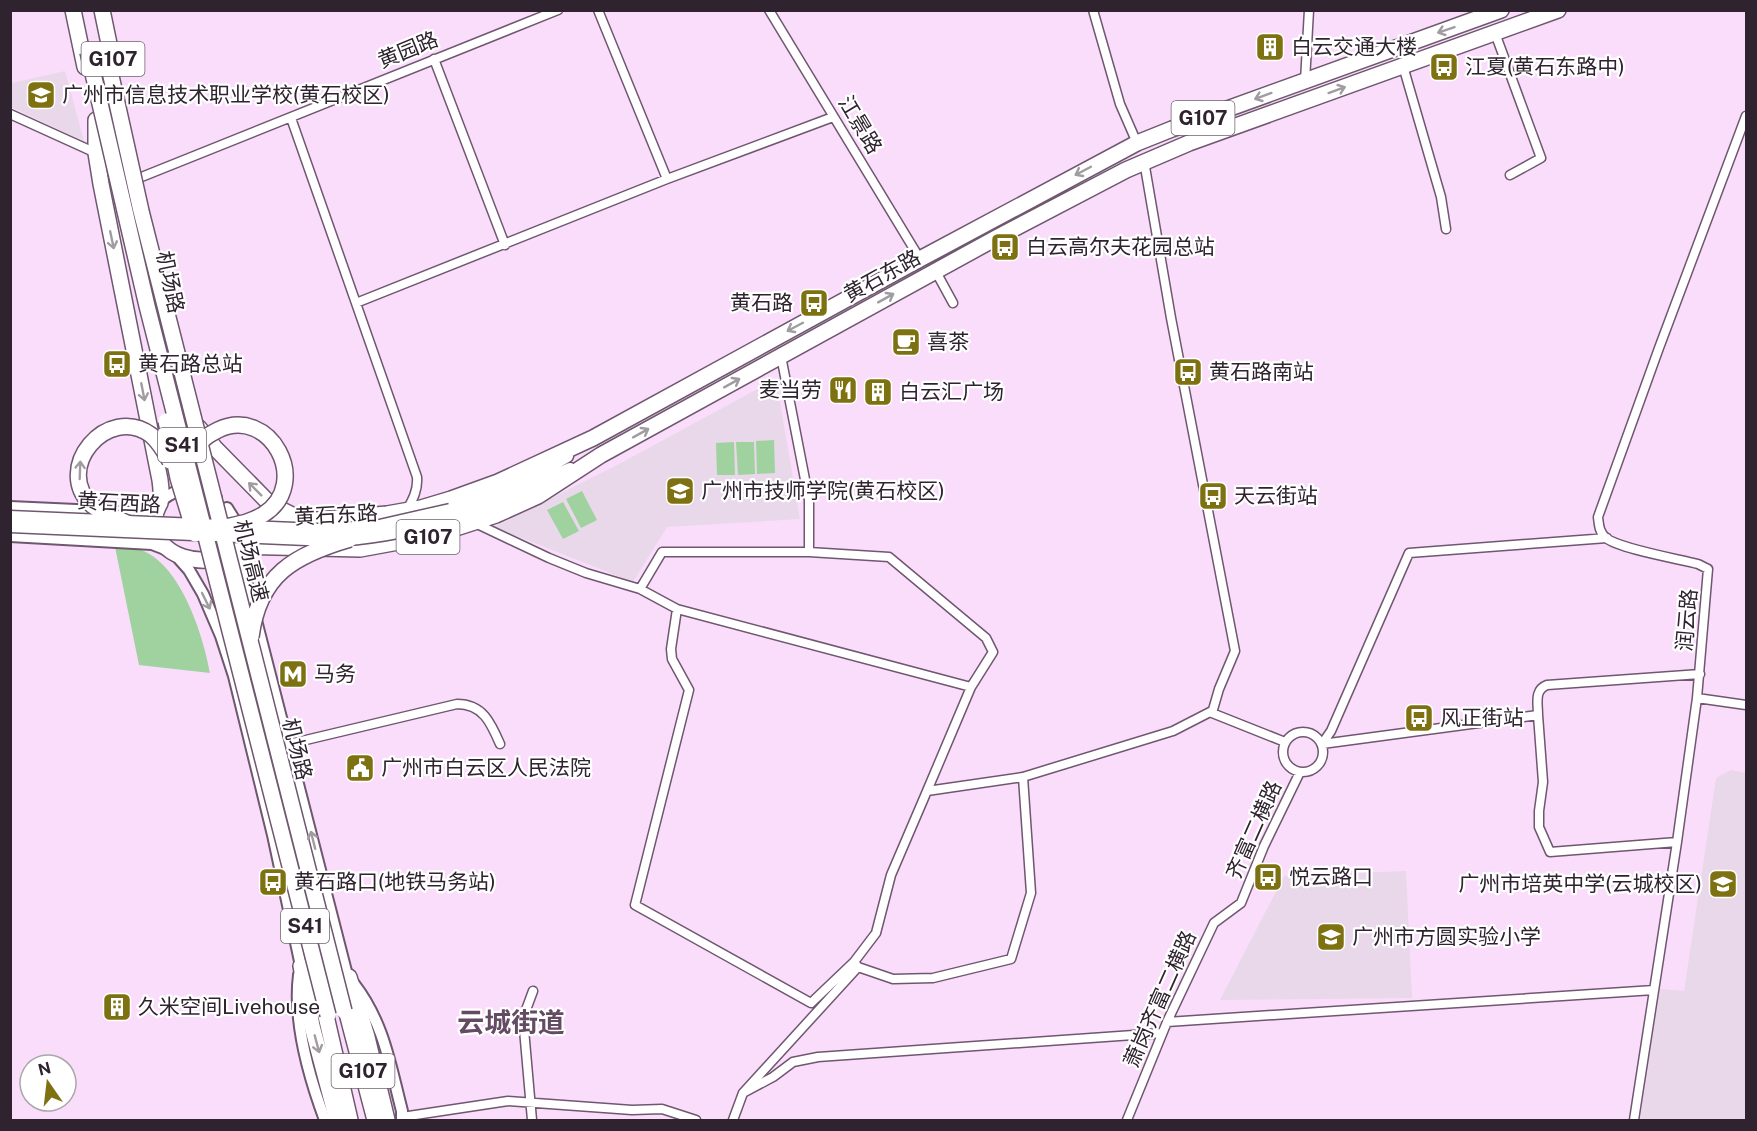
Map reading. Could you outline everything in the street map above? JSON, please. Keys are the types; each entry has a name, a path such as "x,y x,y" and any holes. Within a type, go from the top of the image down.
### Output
{"highway":[{"name":"机场路","path":"73,10 96,120 142,282 185,475 238,661 287,818"},
{"name":"机场高速","path":"80,10 147,306 352,1120"},
{"name":"机场高速","path":"97,10 141,211 373,1120"},
{"name":"机场路","path":"102,10 193,421"},
{"name":"黄石东路","path":"593,438 1137,143 1501,10"},
{"name":"黄石东路","path":"601,455 935,270 1144,161 1189,142 1558,10"},
{"name":"机场路","path":"123,108 120,138 142,282"},
{"name":"机场路","path":"96,120 96,153 151,430 160,480 160,501"},
{"path":"151,430 171,437 183,433 193,421"},
{"name":"G107","path":"193,421 270,504 304,521 361,517 436,504 482,489 593,438"},
{"path":"127,522 99,510 83,492 79,475 80,460 94,439 118,428 132,428 145,432 159,444 173,465 185,475 201,441 222,428 244,426 253,428 271,439 277,446 285,470 285,482 282,493 265,514 225,532"},
{"name":"G107","path":"237,546 340,549 376,547 431,536 474,523 538,496 601,455"},
{"name":"机场路","path":"185,475 250,652 287,818 318,942 350,1021 373,1120"},
{"name":"G107","path":"160,501 155,514 156,530 162,541 173,552"},
{"path":"264,547 256,534 266,520"},
{"path":"304,521 298,527 298,533 301,542 308,548"},
{"path":"250,652 257,609 278,576 298,558 350,539"},
{"path":"173,552 184,558 209,561 231,555 237,546"},
{"name":"机场路","path":"318,942 326,1022 352,1120"},
{"path":"301,966 312,1026 337,1120"},
{"path":"349,978 376,1068 397,1119"}],"main road":[{"path":"193,421 210,494"},
{"name":"黄石东路","path":"225,532 347,529 451,515 530,478 593,438"},
{"name":"黄石东路","path":"225,532 300,540 350,539 402,531 497,503 601,455"},
{"path":"10,507 147,512 175,491 196,489 210,494 244,518 304,521"},
{"path":"227,508 237,524 237,546 349,978 350,1021"},
{"path":"102,540 106,527 104,512"},
{"name":"黄石西路","path":"10,517 127,522 225,532"},
{"name":"黄石西路","path":"10,526 225,532"},
{"path":"10,536 152,544 173,552 189,570 203,594 221,636 234,676 282,872 301,966 326,1022"},
{"path":"234,676 242,666 254,663 268,664"},
{"path":"318,942 349,978"},
{"path":"301,966 296,995 297,1015 325,1120"}],"street":[{"name":"黄园路","path":"139,178 558,10"},
{"path":"598,10 667,179"},
{"name":"江景路","path":"769,10 920,259"},
{"path":"1093,10 1120,104 1137,143"},
{"path":"1305,81 1309,10"},
{"path":"1495,33 1541,158 1510,175"},
{"path":"434,59 505,245"},
{"path":"1403,66 1441,197 1446,229"},
{"path":"10,114 96,153"},
{"path":"1606,538 1599,528 1598,517 1746,116"},
{"path":"356,303 667,179 833,117"},
{"path":"291,118 417,477 415,495 407,510"},
{"path":"927,791 1023,777 1173,731 1212,711 1235,651 1171,318 1144,161"},
{"path":"935,270 952,303"},
{"path":"781,356 809,500 809,552"},
{"path":"474,523 586,573 640,589 677,609 970,687"},
{"path":"1322,744 1331,731 1410,553 1606,538"},
{"name":"润云路","path":"1606,538 1622,545 1698,564 1708,570 1697,698 1634,1120"},
{"path":"640,589 662,552 809,552 889,557 986,638 993,652 970,687 891,875 876,933 856,964 743,1093 733,1120"},
{"path":"677,609 671,649 672,659 689,690 635,905 811,1003 856,964"},
{"path":"1677,842 1550,852 1539,826 1543,782 1538,692 1541,687 1547,685 1700,674"},
{"path":"1697,698 1746,705"},
{"path":"289,744 457,704 475,707 486,716 492,723 500,744"},
{"path":"1212,711 1212,713 1285,742"},
{"path":"1322,744 1538,715"},
{"path":"1302,731 1313,734 1322,744 1324,750 1321,762 1312,770 1300,772 1291,768 1285,760 1283,750 1285,742 1292,735 1302,731"},
{"name":"齐富二横路","path":"1241,903 1264,846 1300,772"},
{"path":"856,964 893,979 933,978 1011,959 1031,893 1023,777"},
{"name":"萧岗齐富二横路","path":"1127,1120 1162,1033 1214,923 1241,903"},
{"path":"1167,1022 1654,990"},
{"path":"532,1120 524,1018 533,991"},
{"path":"743,1093 793,1062 818,1057 1162,1033"},
{"path":"397,1119 508,1101 632,1110 662,1109 696,1120"}],"shaded area":[{"name":"广州市信息技术职业学校(黄石校区)","path":"65,71 84,141 11,107 11,79 12,83"},
{"name":"广州市技师学院(黄石校区)","path":"776,379 800,519 667,527 633,582 494,527 619,464"},
{"name":"广州市培英中学(云城校区)","path":"1731,770 1746,773 1746,1120 1640,1120 1660,989 1684,991 1716,778"},
{"name":"广州市方圆实验小学","path":"1406,871 1412,998 1220,1000 1284,876"}],"green space":[{"path":"774,440 775,473 757,474 756,441"},
{"path":"734,442 735,475 717,475 716,443"},
{"path":"736,442 754,442 755,474 738,475"},
{"path":"582,491 597,520 581,528 566,499"},
{"path":"563,502 579,531 563,539 547,510"},
{"path":"115,547 134,548 150,554 176,581 195,619 210,673 139,665"}],"place":[{"name":"白云交通大楼","path":"1270,47"},
{"name":"江夏(黄石东路中)","path":"1444,67"},
{"name":"广州市信息技术职业学校(黄石校区)","path":"41,95"},
{"name":"白云高尔夫花园总站","path":"1005,247"},
{"name":"黄石路","path":"814,303"},
{"name":"喜茶","path":"906,342"},
{"name":"黄石路总站","path":"117,364"},
{"name":"黄石路南站","path":"1188,372"},
{"name":"麦当劳","path":"843,390"},
{"name":"白云汇广场","path":"878,392"},
{"name":"广州市技师学院(黄石校区)","path":"680,491"},
{"name":"天云街站","path":"1213,496"},
{"name":"马务","path":"293,674"},
{"name":"风正街站","path":"1419,718"},
{"name":"广州市白云区人民法院","path":"360,768"},
{"name":"悦云路口","path":"1268,877"},
{"name":"黄石路口(地铁马务站)","path":"273,882"},
{"name":"广州市培英中学(云城校区)","path":"1723,884"},
{"name":"广州市方圆实验小学","path":"1331,937"},
{"name":"久米空间Livehouse","path":"117,1007"}],"district":[{"name":"云城街道","path":"511,1023"}]}
